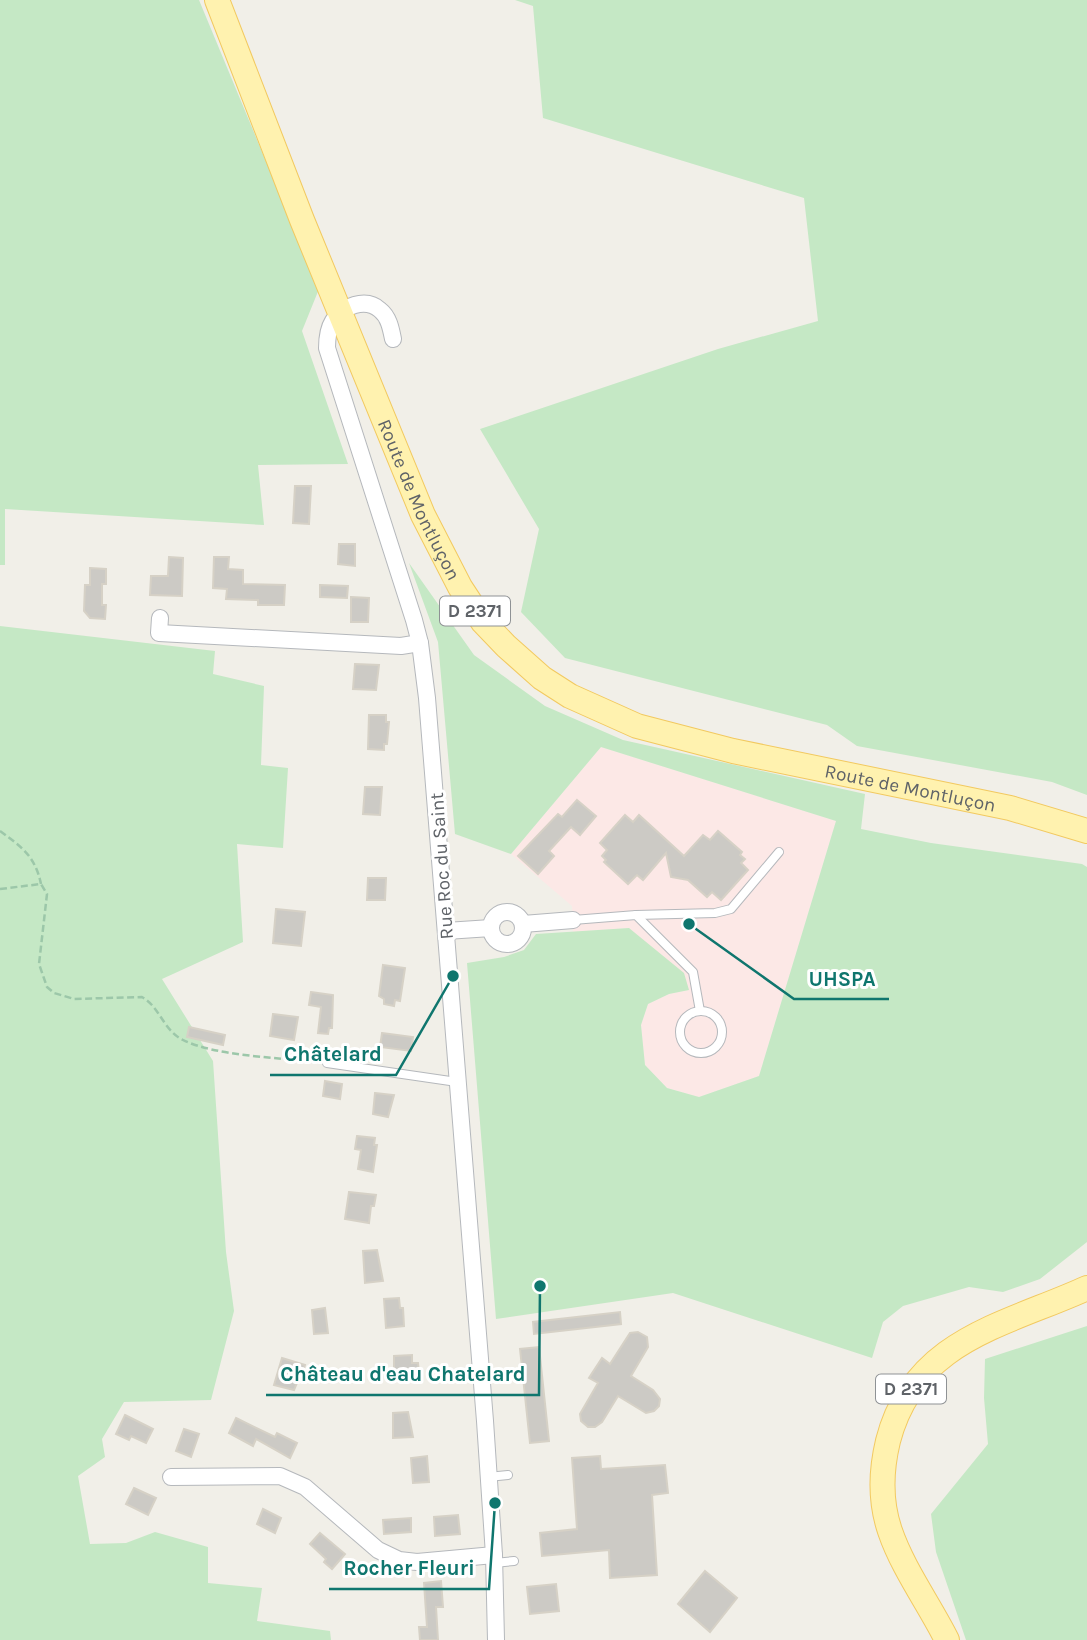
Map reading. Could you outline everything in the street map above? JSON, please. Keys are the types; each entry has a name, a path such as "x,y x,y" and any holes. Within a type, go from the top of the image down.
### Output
{"main road":[{"name":"Route de Montluçon","path":"218,0 346,309 437,512 471,580 502,625 519,643 555,674 598,699 666,725 1024,802 1087,820"},
{"name":"Route de Montluçon","path":"346,309 408,483 449,568 483,622 542,678 599,711 656,732 733,751 1010,808 1087,831"},
{"name":"D 2371","path":"947,1640 892,1536 883,1485 888,1440 905,1398 925,1372 963,1341 988,1328 1087,1288"},
{"name":"D 2371","path":"917,1583 899,1531 892,1488 897,1444 916,1400 936,1375 969,1349 991,1337 1087,1298"}],"street":[{"path":"346,309 367,304 379,309 387,319 393,340"},
{"name":"Rue Roc du Saint","path":"346,309 333,320 328,335 330,359 378,500 420,642 429,717 488,1476 496,1640"},
{"path":"160,618 159,633 401,646 420,642"},
{"path":"508,911 518,915 523,924 519,939 509,944 495,938 491,929 498,914 508,911"},
{"path":"523,924 573,920"},
{"path":"446,932 491,929"},
{"path":"171,1476 280,1476 305,1487 378,1550 399,1560 417,1562 494,1559"}],"lane":[{"path":"573,920 715,913 731,909 779,852"},
{"path":"636,915 693,972 700,1011"},
{"path":"700,1011 713,1015 721,1032 716,1045 705,1052 698,1052 686,1046 680,1034 683,1021 693,1012 700,1011"},
{"path":"327,1063 457,1082"},
{"path":"488,1476 508,1475"},
{"path":"494,1559 514,1561"}],"path":[{"path":"0,831 24,848 38,870 41,884 47,894 39,964 47,987 54,993 74,999 142,997 150,1001 169,1031 184,1041 223,1052 327,1063"},
{"path":"0,889 41,884"}],"shaded area":[{"path":"601,747 836,821 759,1076 699,1097 667,1088 645,1065 641,1025 648,1004 669,994 689,990 629,928 573,932 572,906 511,854"}],"green space":[{"path":"0,0 199,0 319,289 302,331 348,464 258,465 264,525 5,509 5,565 0,565"},
{"path":"515,0 1087,0 1087,795 1052,782 857,746 827,725 565,658 521,612 539,529 480,429 718,349 818,321 804,198 543,118 533,6"},
{"path":"409,563 474,655 545,706 623,740 865,794 861,829 931,843 1082,864 1087,867 1087,1242 1040,1279 1003,1292 969,1287 903,1306 883,1322 872,1358 673,1293 496,1319 467,963 504,957 524,950 536,934 629,928 684,973 689,990 669,994 648,1004 641,1025 645,1065 667,1088 699,1097 759,1076 836,821 601,747 511,854 455,834 438,642"},
{"path":"0,626 215,651 213,674 264,686 261,765 288,768 283,848 237,844 243,942 162,979 213,1061 226,1252 234,1311 211,1400 124,1402 102,1439 105,1457 78,1476 90,1544 126,1543 155,1532 208,1547 208,1583 262,1588 257,1621 330,1631 331,1640 0,1640"},
{"path":"1087,1326 1087,1640 966,1640 936,1552 931,1514 988,1444 984,1398 985,1359"}],"building":[{"path":"295,486 311,486 309,524 293,523"},
{"path":"339,544 355,544 355,566 338,564"},
{"path":"169,557 183,558 182,596 150,595 151,576 168,576"},
{"path":"214,557 229,557 228,569 243,570 243,584 285,585 284,605 258,605 258,600 226,599 227,589 213,588"},
{"path":"90,568 106,569 106,584 102,584 102,605 106,605 105,619 90,618 84,611 85,585 90,585"},
{"path":"320,585 348,586 347,598 320,597"},
{"path":"351,597 369,598 368,622 351,622"},
{"path":"355,664 379,665 376,690 353,689"},
{"path":"369,715 386,715 386,722 389,722 384,750 368,749"},
{"path":"365,787 382,787 380,815 363,814"},
{"path":"577,800 596,816 580,835 571,827 549,851 554,856 538,874 518,856 558,814 562,817"},
{"path":"625,815 633,822 639,815 684,856 703,835 710,840 718,831 742,852 740,855 745,859 741,863 748,870 721,900 712,892 707,897 688,880 671,877 666,853 643,880 637,875 628,884 604,862 606,860 602,856 607,850 600,843"},
{"path":"368,878 386,878 385,900 367,900"},
{"path":"276,909 305,912 301,946 273,943"},
{"path":"383,965 405,968 400,1001 395,1000 394,1006 384,1004 384,999 379,996"},
{"path":"311,992 333,995 332,1028 329,1028 328,1034 318,1033 321,1007 309,1005"},
{"path":"273,1014 298,1017 294,1040 270,1036"},
{"path":"189,1027 225,1035 223,1045 187,1037"},
{"path":"382,1033 413,1037 411,1051 380,1047"},
{"path":"325,1081 342,1084 340,1099 323,1096"},
{"path":"375,1093 394,1095 388,1117 373,1114"},
{"path":"357,1136 375,1138 374,1145 377,1145 373,1172 358,1169 361,1150 355,1149"},
{"path":"349,1192 376,1195 374,1206 371,1206 369,1223 345,1219"},
{"path":"377,1250 383,1281 365,1283 363,1251"},
{"path":"399,1298 400,1308 403,1308 404,1326 386,1328 384,1299"},
{"path":"325,1308 328,1333 314,1334 312,1310"},
{"path":"620,1312 621,1324 534,1334 533,1322"},
{"path":"638,1332 647,1337 648,1347 631,1376 653,1390 660,1399 659,1406 646,1413 618,1396 602,1422 595,1427 588,1427 581,1421 580,1414 598,1383 589,1378 602,1358 610,1364 630,1333"},
{"path":"539,1347 549,1441 530,1443 520,1349"},
{"path":"412,1355 412,1363 418,1363 419,1374 413,1374 413,1380 394,1380 394,1356"},
{"path":"282,1358 305,1365 294,1390 274,1385"},
{"path":"408,1412 413,1437 393,1438 393,1413"},
{"path":"125,1415 153,1429 146,1443 131,1436 129,1440 116,1434"},
{"path":"236,1418 275,1437 277,1433 297,1443 290,1458 256,1439 253,1446 229,1433"},
{"path":"184,1429 199,1434 191,1457 176,1451"},
{"path":"427,1456 429,1482 413,1483 411,1458"},
{"path":"600,1456 601,1469 665,1465 668,1493 652,1495 657,1575 610,1578 609,1550 542,1556 540,1533 577,1529 572,1458"},
{"path":"134,1488 156,1498 148,1515 126,1504"},
{"path":"263,1509 281,1518 275,1533 257,1524"},
{"path":"458,1515 460,1534 435,1536 434,1517"},
{"path":"411,1518 411,1532 384,1534 383,1520"},
{"path":"320,1533 345,1554 332,1569 324,1562 326,1559 310,1544"},
{"path":"705,1571 737,1598 710,1632 678,1604"},
{"path":"441,1581 443,1607 436,1607 438,1640 420,1640 419,1627 427,1627 424,1583"},
{"path":"556,1584 559,1611 530,1614 527,1587"}],"place":[{"name":"UHSPA","path":"689,924"},
{"name":"Châtelard","path":"453,976"},
{"name":"Château d'eau Chatelard","path":"540,1286"},
{"name":"Rocher Fleuri","path":"495,1503"}]}
